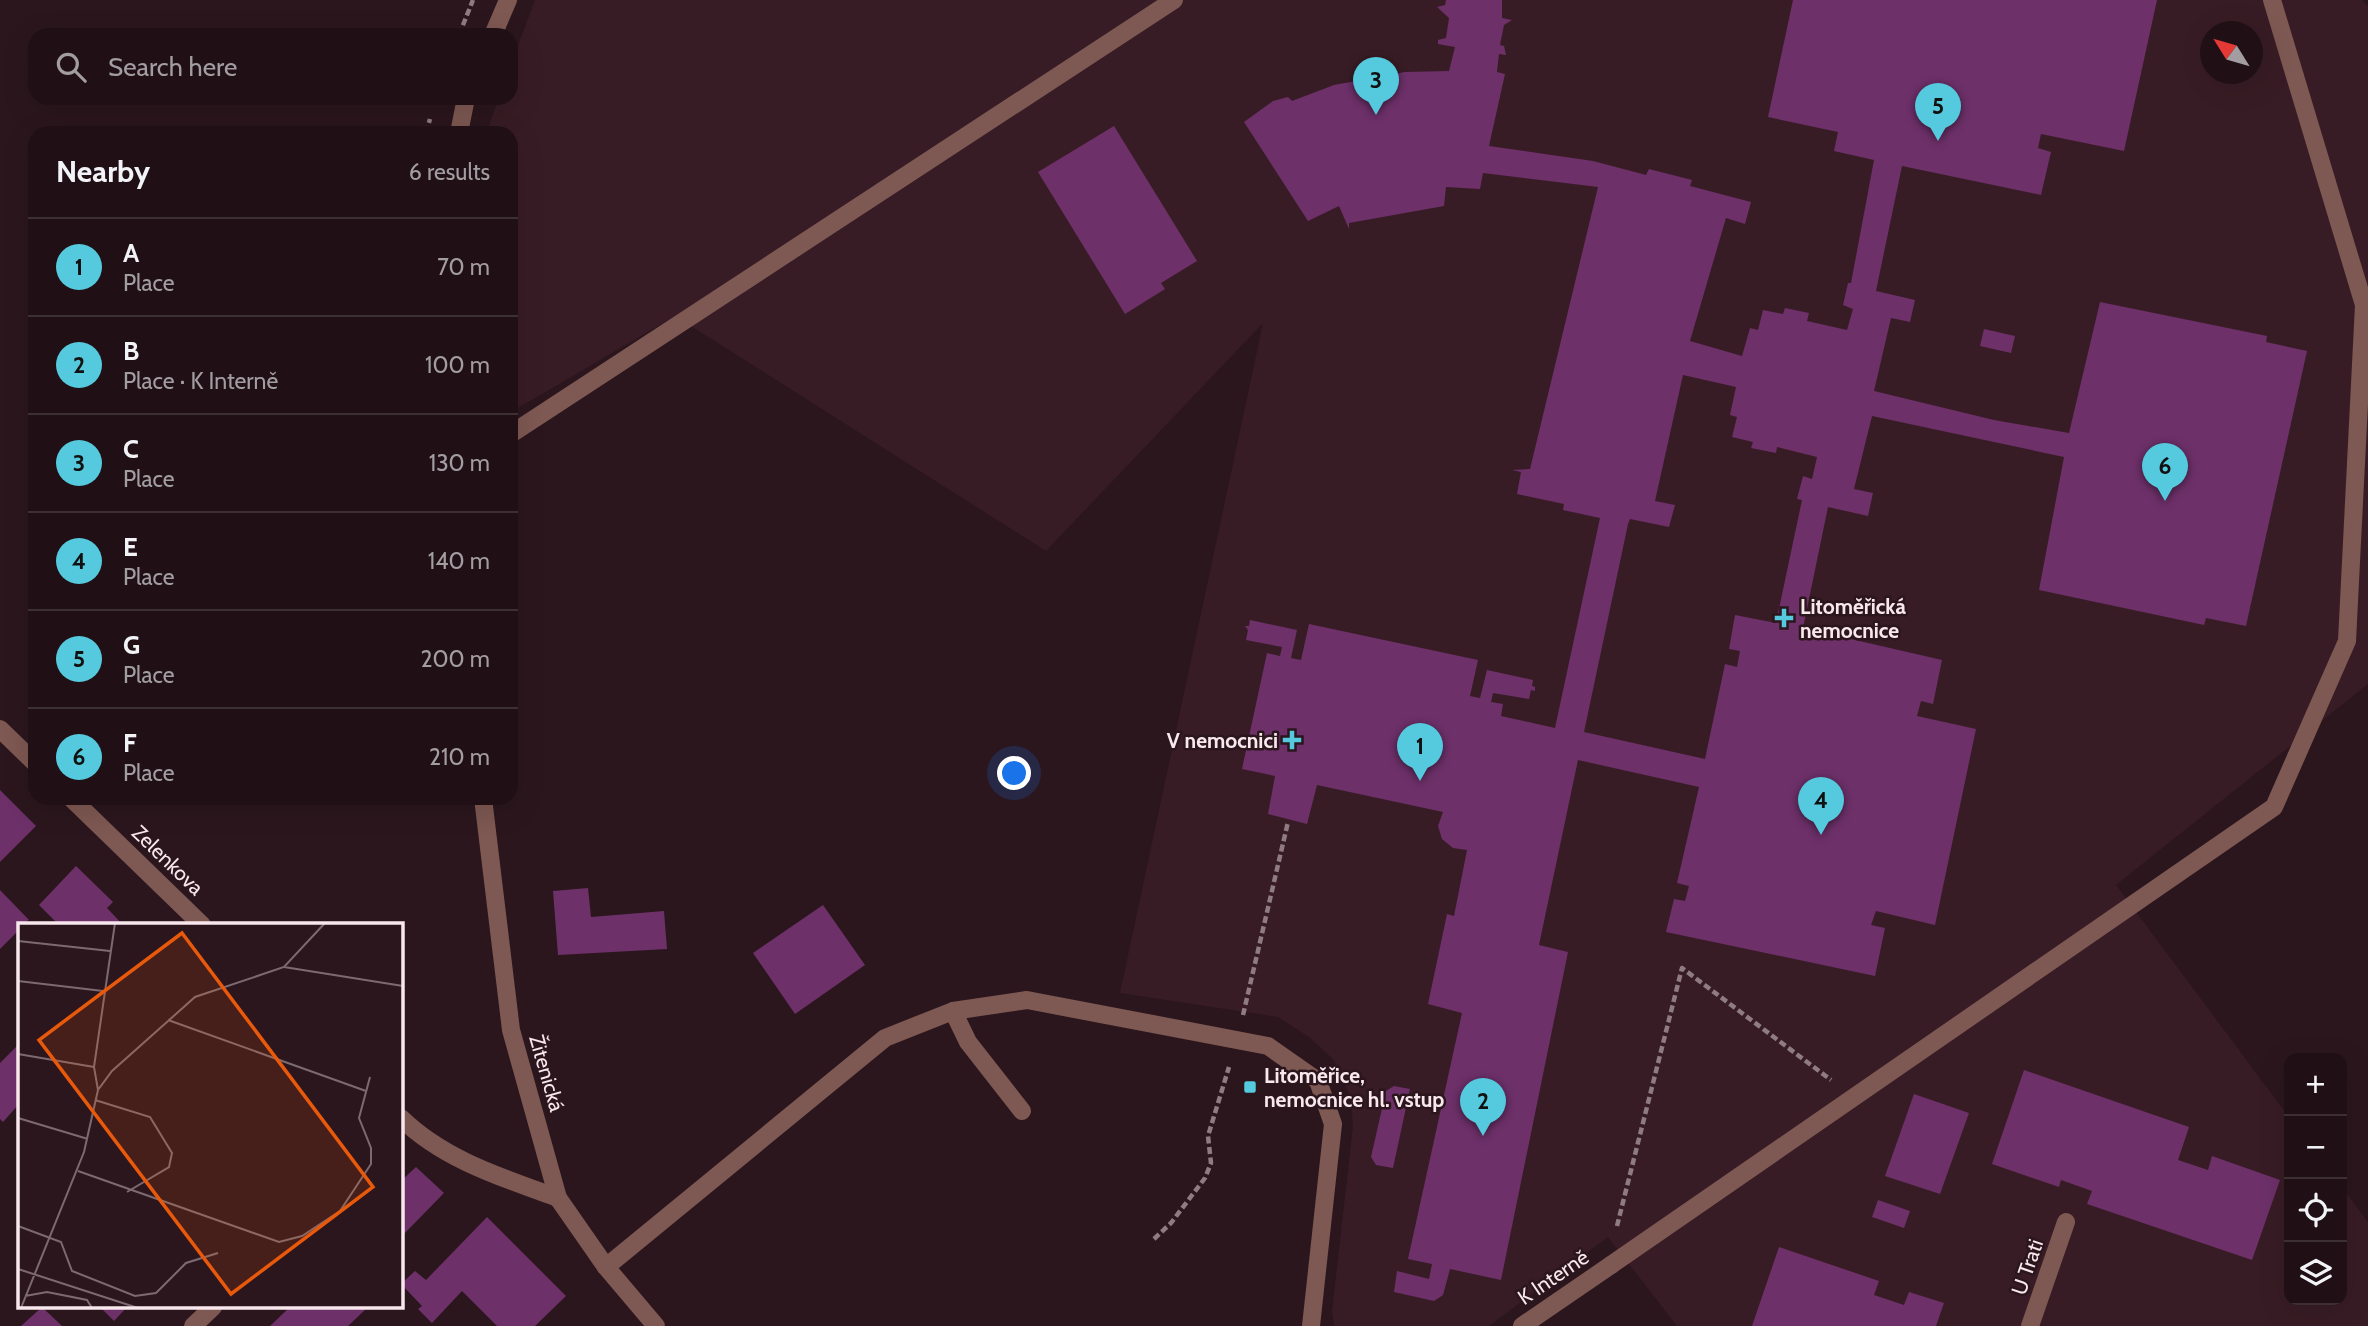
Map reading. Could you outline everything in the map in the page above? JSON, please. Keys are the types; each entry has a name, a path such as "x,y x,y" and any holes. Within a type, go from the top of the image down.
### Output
{"street":[{"path":"496,28 508,0"},
{"path":"518,429 1174,0"},
{"name":"K Interně","path":"1522,1326 2274,807 2347,641 2364,305 2272,0"},
{"path":"460,126 465,105"},
{"path":"0,729 28,756"},
{"name":"Zelenkova","path":"78,805 200,923"},
{"name":"Žitenická","path":"484,805 511,1030 558,1198 606,1267 656,1326"},
{"path":"606,1267 885,1038 953,1011 1027,1000 1268,1046 1318,1081 1333,1124 1311,1326"},
{"path":"953,1011 968,1042 1022,1111"},
{"path":"403,1125 474,1167 558,1198"},
{"name":"U Trati","path":"2030,1326 2066,1222"},
{"path":"193,1326 212,1308"}],"path":[{"path":"462,28 473,0"},
{"path":"1611,1265 1622,1203 1682,968 1854,1097"}],"shaded area":[{"name":"Litoměřická nemocnice","path":"535,0 2362,0 2368,6 2368,684 2116,885 2284,1110 2284,1305 2347,1305 2347,1194 2368,1222 2368,1326 1677,1326 1608,1237 1489,1326 1334,1326 1332,1311 1353,1126 1351,1098 1334,1060 1309,1037 1278,1017 1120,993 1263,323 1046,551 675,316 518,408 518,126 489,126 496,105 518,105 518,45"}],"building":[{"path":"1446,0 1502,0 1502,18 1512,20 1504,25 1500,45 1504,46 1506,55 1499,54 1497,72 1505,74 1489,146 1593,161 1646,175 1649,169 1692,180 1690,186 1751,202 1745,224 1726,218 1690,341 1742,356 1750,328 1758,330 1763,310 1783,314 1785,308 1809,313 1807,321 1847,330 1853,309 1843,305 1848,283 1851,283 1874,160 1834,151 1838,132 1768,117 1793,0 2157,0 2124,151 2041,134 2038,148 2051,152 2041,195 1902,166 1876,291 1915,300 1910,322 1891,318 1874,391 1994,420 2069,433 2100,302 2267,336 2266,342 2307,351 2246,626 2206,618 2204,625 2039,590 2064,457 1872,416 1854,489 1873,493 1868,516 1828,507 1803,628 1942,660 1933,704 1921,701 1917,716 1976,729 1935,925 1876,911 1871,925 1885,928 1875,976 1666,932 1674,899 1685,901 1689,886 1677,883 1699,787 1578,760 1539,945 1568,952 1501,1280 1450,1269 1443,1295 1434,1301 1394,1292 1397,1271 1429,1279 1432,1264 1408,1259 1462,1013 1428,1004 1447,914 1454,916 1467,850 1453,848 1442,839 1438,826 1443,812 1317,785 1307,824 1268,814 1275,776 1242,769 1267,653 1280,656 1282,647 1246,640 1248,630 1245,626 1249,626 1250,620 1297,630 1291,658 1301,660 1309,624 1478,660 1470,696 1480,698 1487,670 1533,680 1535,691 1531,690 1529,699 1493,693 1491,702 1503,704 1501,716 1555,728 1600,518 1563,510 1564,504 1517,494 1521,472 1512,470 1530,469 1598,187 1483,173 1480,189 1446,187 1444,206 1349,223 1349,229 1339,206 1308,221 1244,122 1273,101 1288,97 1292,101 1334,85 1405,72 1449,71 1455,47 1438,44 1438,40 1446,38 1449,18 1437,7 1445,5","holes":["1683,375 1736,387 1730,415 1737,417 1732,437 1753,442 1751,448 1776,453 1777,447 1817,457 1812,479 1803,476 1797,499 1802,500 1776,623 1735,615 1729,649 1740,651 1737,667 1725,664 1705,759 1584,732 1630,519 1669,527 1675,505 1655,501"]},
{"path":"1114,126 1197,261 1161,283 1165,289 1125,314 1038,172"},
{"path":"1984,329 2015,336 2011,353 1980,346"},
{"path":"0,790 36,826 0,862"},
{"path":"76,866 113,902 107,908 121,923 57,923 39,905"},
{"path":"588,888 591,917 664,911 667,949 558,955 553,891"},
{"path":"0,890 29,920 18,923 18,931 0,949"},
{"path":"823,905 865,965 795,1014 753,953"},
{"path":"18,1045 18,1105 3,1122 0,1119 0,1063"},
{"path":"2024,1070 2189,1127 2178,1160 2208,1170 2212,1156 2280,1180 2252,1260 2087,1204 2092,1191 2061,1180 2059,1187 1992,1164"},
{"path":"1394,1086 1410,1089 1393,1168 1376,1165 1371,1157 1386,1091"},
{"path":"1914,1094 1969,1113 1940,1194 1885,1176"},
{"path":"416,1167 444,1193 402,1236 402,1180"},
{"path":"1878,1200 1910,1211 1904,1228 1872,1217"},
{"path":"487,1217 566,1296 535,1326 497,1326 462,1291 432,1323 418,1309 422,1306 402,1285 415,1271 426,1280"},
{"path":"1779,1247 1879,1281 1874,1295 1904,1305 1909,1292 1944,1303 1936,1326 1752,1326"},
{"path":"43,1308 62,1326 21,1326"},
{"path":"101,1308 126,1308 114,1321"},
{"path":"289,1308 367,1308 348,1326 270,1326"}],"place":[{"name":"C","path":"1376,115"},
{"name":"G","path":"1938,141"},
{"name":"F","path":"2165,501"},
{"name":"Litoměřická nemocnice","path":"1784,618"},
{"name":"V nemocnici","path":"1292,740"},
{"name":"A","path":"1420,781"},
{"name":"E","path":"1821,835"},
{"name":"Litoměřice, nemocnice hl. vstup","path":"1250,1087"},
{"name":"B","path":"1483,1136"}]}
